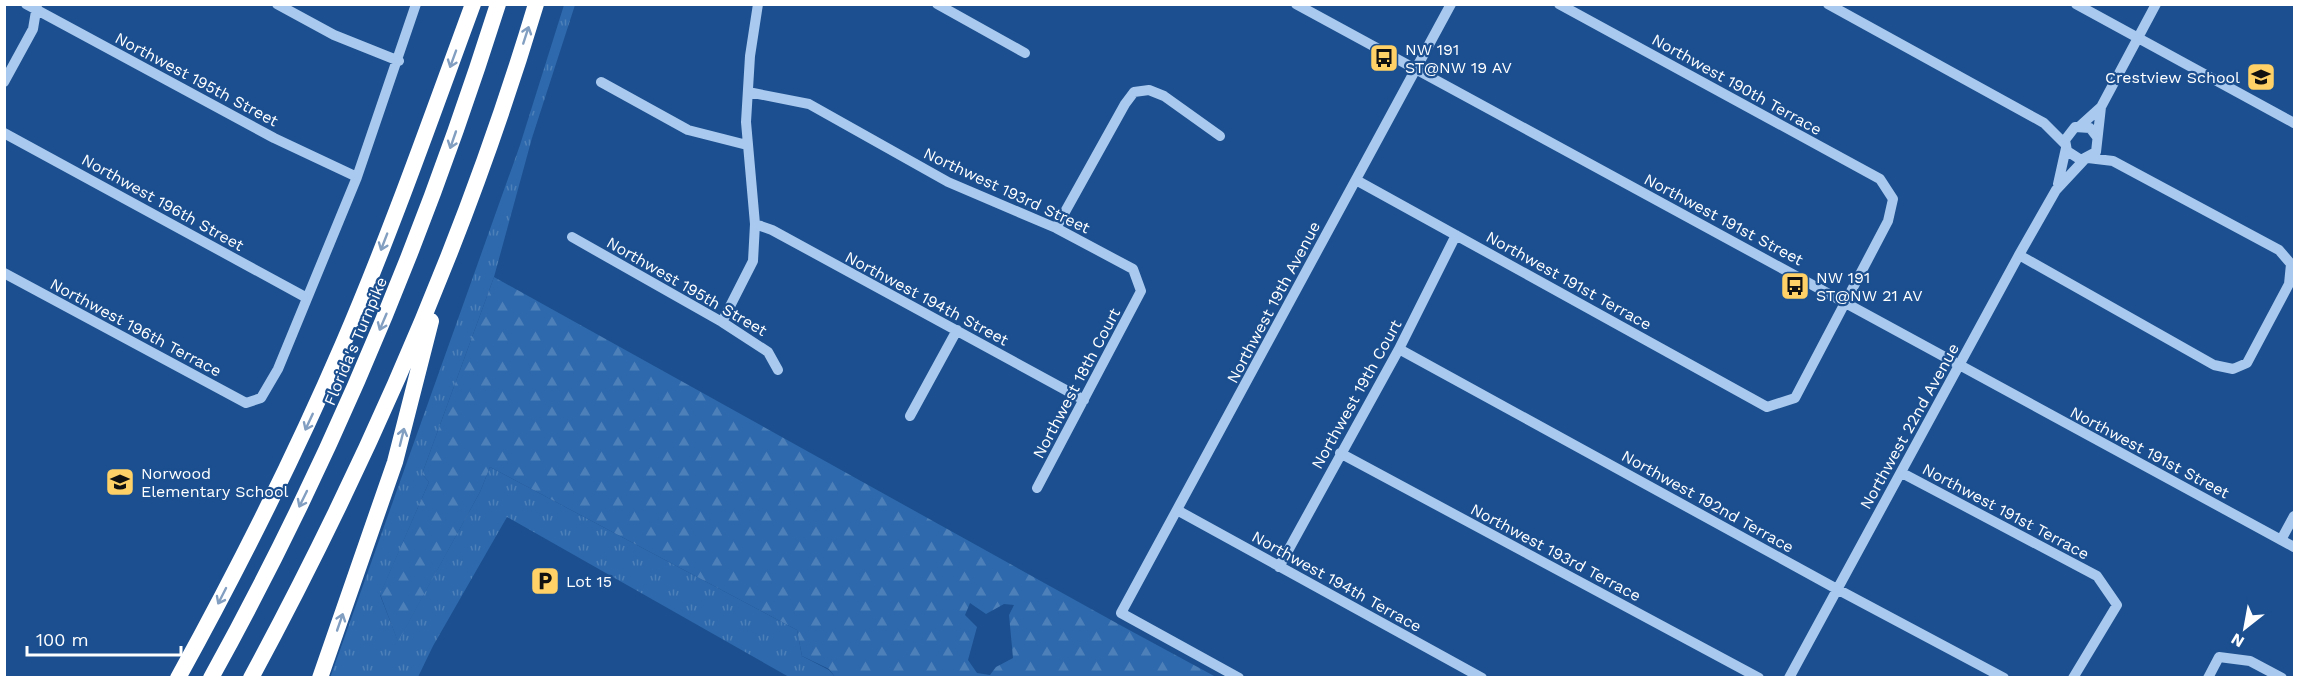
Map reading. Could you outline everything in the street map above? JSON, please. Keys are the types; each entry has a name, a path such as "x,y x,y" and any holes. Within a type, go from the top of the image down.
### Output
{"highway":[{"path":"178,678 257,530 317,404 381,250 473,4"},
{"name":"Florida's Turnpike","path":"211,678 298,510 375,340 432,199 498,4"},
{"path":"250,678 354,473 447,260 503,106 536,4"},
{"path":"320,678 395,462 447,260"}],"street":[{"name":"Northwest 195th Street","path":"26,4 274,138 357,177"},
{"path":"277,4 334,35 399,61"},
{"path":"307,298 357,177 399,61 416,4"},
{"path":"722,322 753,261 755,224 747,145 748,92 750,56 758,4"},
{"path":"937,4 1024,53"},
{"name":"Northwest 191st Street","path":"1296,4 2295,547"},
{"name":"Northwest 19th Avenue","path":"1239,678 1121,613 1451,4"},
{"name":"Northwest 190th Terrace","path":"1559,4 1580,9 1880,179 1893,199 1888,221 1845,301"},
{"path":"1828,4 2047,125 2075,159 2114,161 2279,250 2291,264 2289,284 2247,363 2233,369 2214,365 2019,255"},
{"path":"2076,4 2295,123"},
{"path":"2086,159 2096,152 2101,107 2156,4"},
{"path":"4,82 33,29 37,8"},
{"path":"601,82 688,129 747,145"},
{"path":"1056,228 1134,92 1149,90 1164,96 1220,136"},
{"name":"Northwest 193rd Street","path":"748,92 809,104 948,182 1056,228 1133,269 1142,291"},
{"path":"2065,146 2067,134 2101,107"},
{"path":"2047,125 2090,128 2114,161"},
{"name":"Northwest 196th Street","path":"4,134 307,298"},
{"name":"Northwest 22nd Avenue","path":"2056,190 2065,146"},
{"name":"Northwest 22nd Avenue","path":"1789,678 1835,588 1902,473 2056,190 2086,159"},
{"name":"Northwest 191st Terrace","path":"1356,180 1767,407 1795,398 1845,301"},
{"name":"Northwest 194th Street","path":"755,224 772,230 1084,400"},
{"name":"Northwest 19th Court","path":"1279,567 1399,349 1456,235"},
{"name":"Northwest 195th Street","path":"572,237 722,322 768,352 778,370"},
{"name":"Northwest 196th Terrace","path":"6,278 246,403 261,398 278,369 307,298"},
{"name":"Northwest 18th Court","path":"1037,488 1142,291"},
{"path":"910,416 957,330"},
{"name":"Northwest 192nd Terrace","path":"1399,349 2004,678"},
{"name":"Northwest 193rd Terrace","path":"1340,453 1759,678"},
{"name":"Northwest 191st Terrace","path":"1902,473 2097,576 2117,605 2073,678"},
{"name":"Northwest 194th Terrace","path":"1177,510 1482,678"},
{"path":"2281,540 2295,516"},
{"path":"2208,678 2219,657 2250,661 2282,678"}],"green space":[{"path":"564,5 575,5 532,138 494,277 422,474 429,482 380,595 398,641 480,492 490,467 797,630 802,656 829,670 835,677 789,677 507,517 433,646 418,677 330,678 520,145"},
{"path":"494,277 1216,677 835,677 829,669 802,656 797,630 490,467 480,492 398,642 380,594 429,482 422,474","holes":["970,603 986,614 1004,604 1014,605 1009,615 1013,658 996,667 990,675 977,673 968,660 977,627 965,615"]}],"place":[{"name":"NW 191 ST@NW 19 AV","path":"1384,58"},
{"name":"Crestview School","path":"2261,77"},
{"name":"NW 191 ST@NW 21 AV","path":"1795,286"},
{"name":"Norwood Elementary School","path":"120,482"},
{"name":"Lot 15","path":"545,581"}]}
